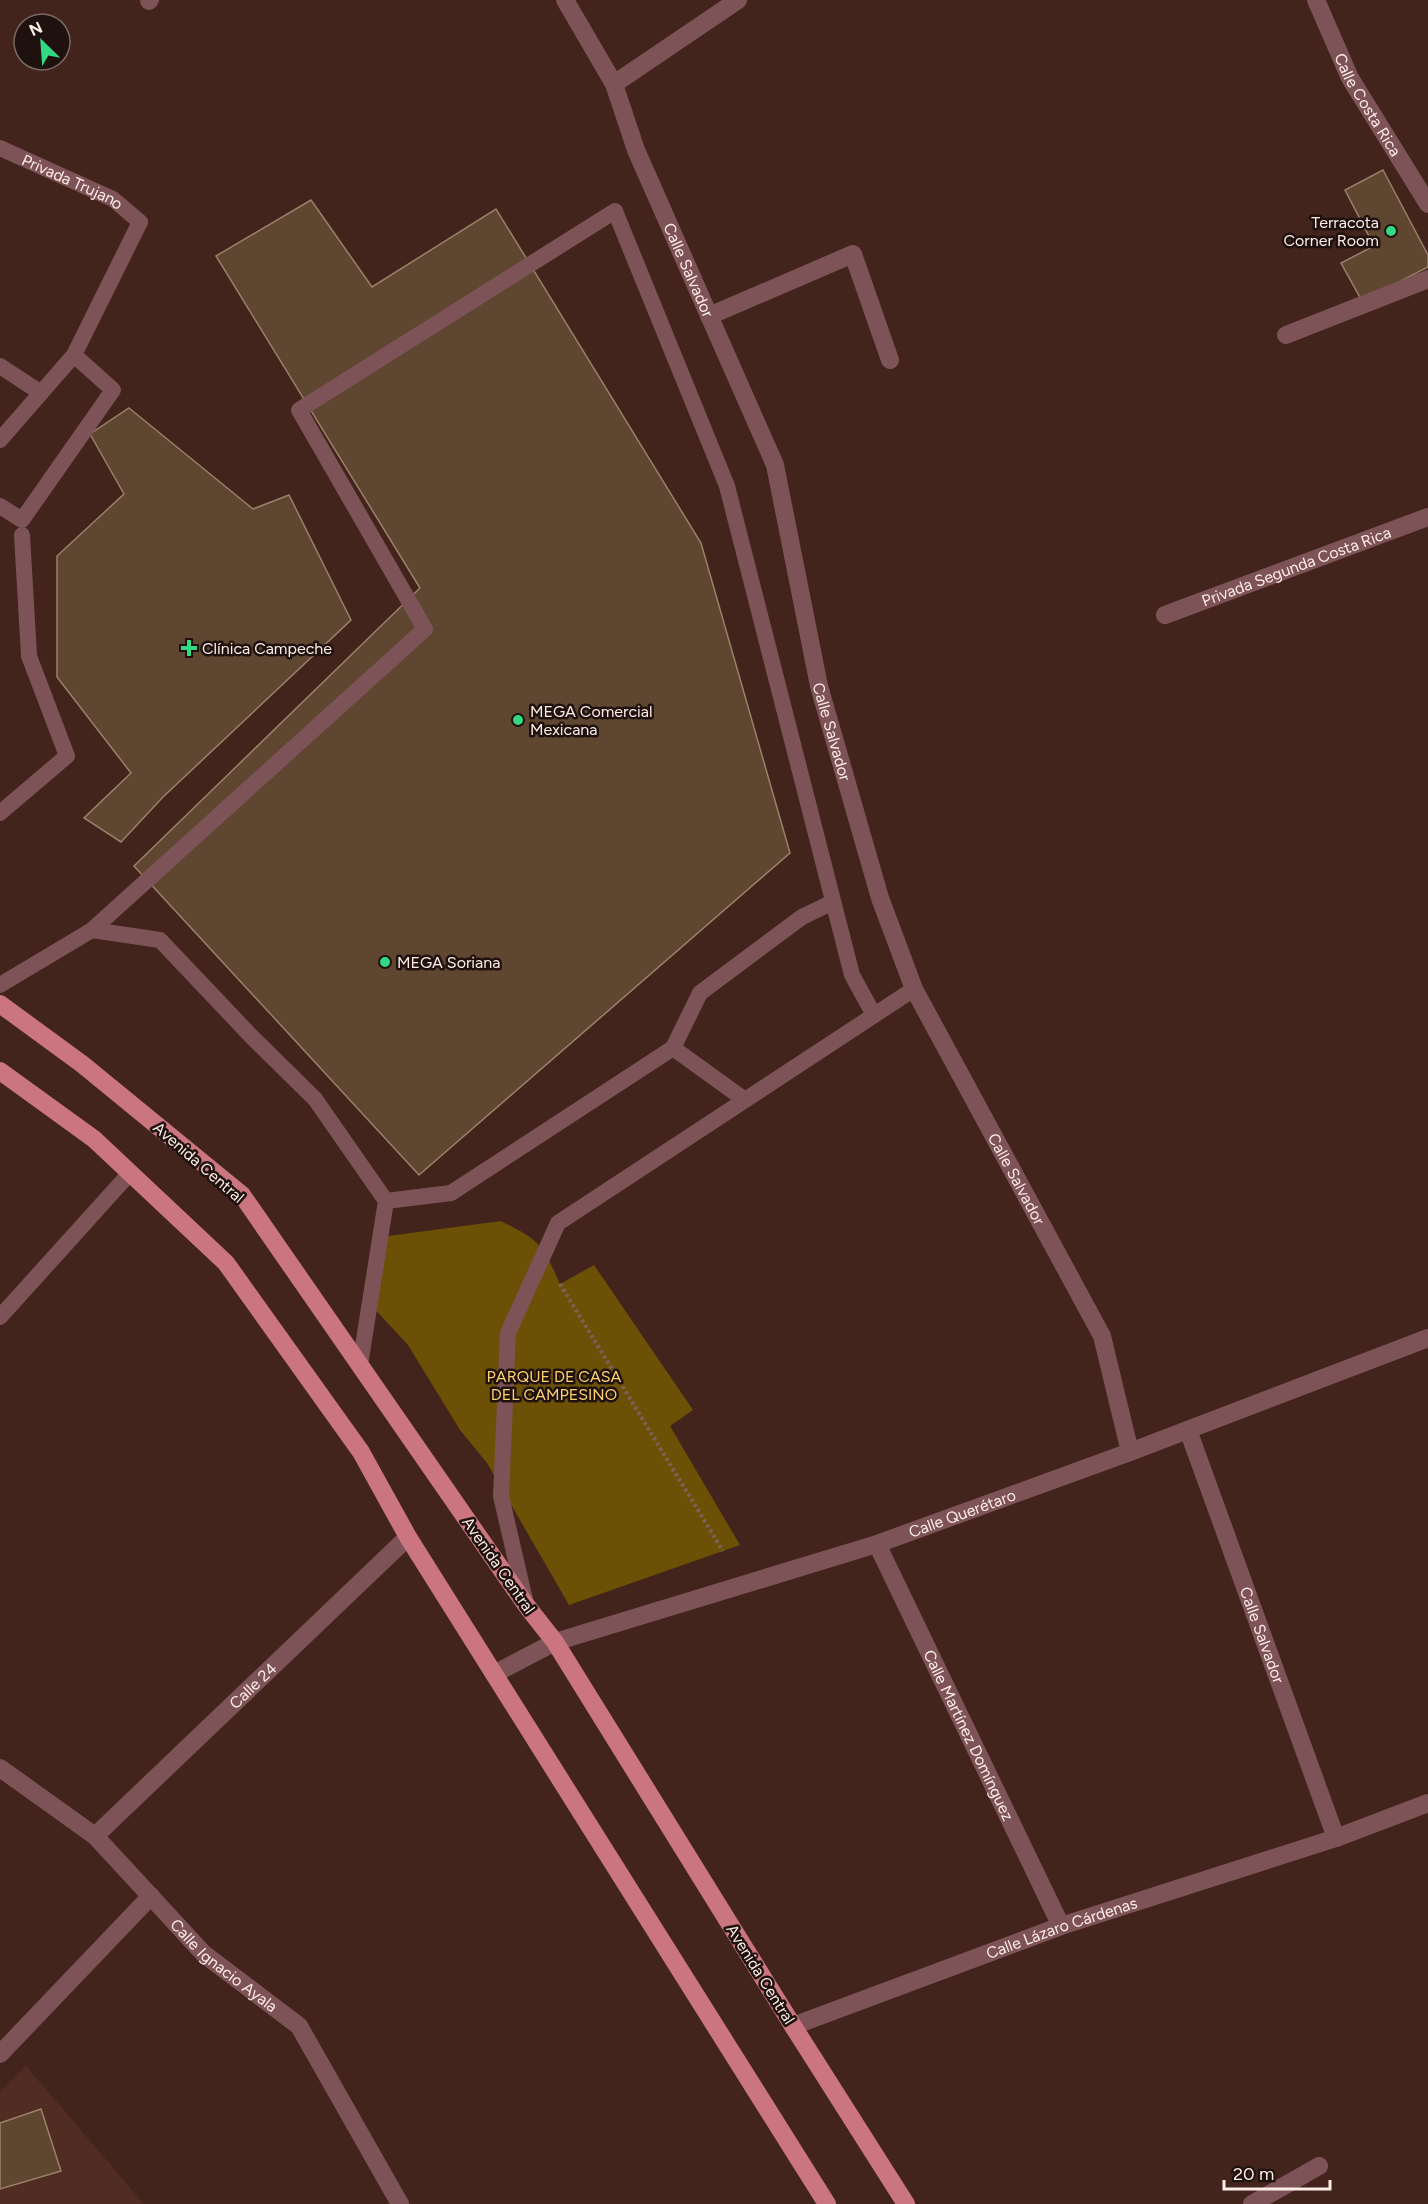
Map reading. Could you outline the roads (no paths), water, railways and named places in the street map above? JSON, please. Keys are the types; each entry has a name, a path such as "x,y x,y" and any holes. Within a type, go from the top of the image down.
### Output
{"main road":[{"name":"Avenida Central","path":"0,1004 82,1064 242,1195 526,1605 555,1642 906,2204"},
{"path":"0,1071 94,1139 226,1263 360,1452 408,1537 827,2204"}],"street":[{"name":"Calle Salvador","path":"565,0 614,84 636,150 775,465 819,686 879,897 914,989 1102,1336 1130,1452"},
{"path":"614,84 738,0"},
{"name":"Calle Costa Rica","path":"1316,0 1350,78 1428,204"},
{"path":"709,316 853,254 890,360"},
{"path":"1286,335 1428,279"},
{"name":"Privada Segunda Costa Rica","path":"1165,615 1428,518"},
{"name":"Calle Querétaro","path":"494,1674 555,1642 877,1544 1130,1452 1428,1338"},
{"name":"Calle Salvador","path":"1188,1430 1336,1838"},
{"name":"Calle 24","path":"96,1836 408,1537"},
{"name":"Calle Martínez Domínguez","path":"877,1544 1061,1926"},
{"name":"Calle Ignacio Ayala","path":"0,1768 96,1836 204,1954 299,2026 400,2204"},
{"name":"Calle Lázaro Cárdenas","path":"793,2026 1061,1926 1336,1838 1428,1803"},
{"path":"0,2055 151,1896"},
{"path":"1252,2204 1319,2166"}],"lane":[{"name":"Privada Trujano","path":"0,148 112,199 140,222 74,355"},
{"path":"0,984 92,930 425,629 299,410 615,211 726,486 852,975 874,1015"},
{"path":"0,440 74,355 113,390 22,520 0,506"},
{"path":"0,366 41,393"},
{"path":"0,813 67,756 29,656 22,535"},
{"path":"386,1201 451,1193 673,1048 700,993 802,917 833,902"},
{"path":"92,930 160,940 251,1036 315,1099 386,1201 360,1365"},
{"path":"526,1605 501,1496 508,1333 558,1223 914,989"},
{"path":"673,1048 745,1100"},
{"path":"0,1317 130,1173"}],"place":[{"name":"Terracota Corner Room","path":"1391,231"},
{"name":"Clínica Campeche","path":"189,648"},
{"name":"MEGA Comercial Mexicana","path":"518,720"},
{"name":"MEGA Soriana","path":"385,962"}],"park label":[{"name":"PARQUE DE CASA DEL CAMPESINO","path":"554,1385"}]}
